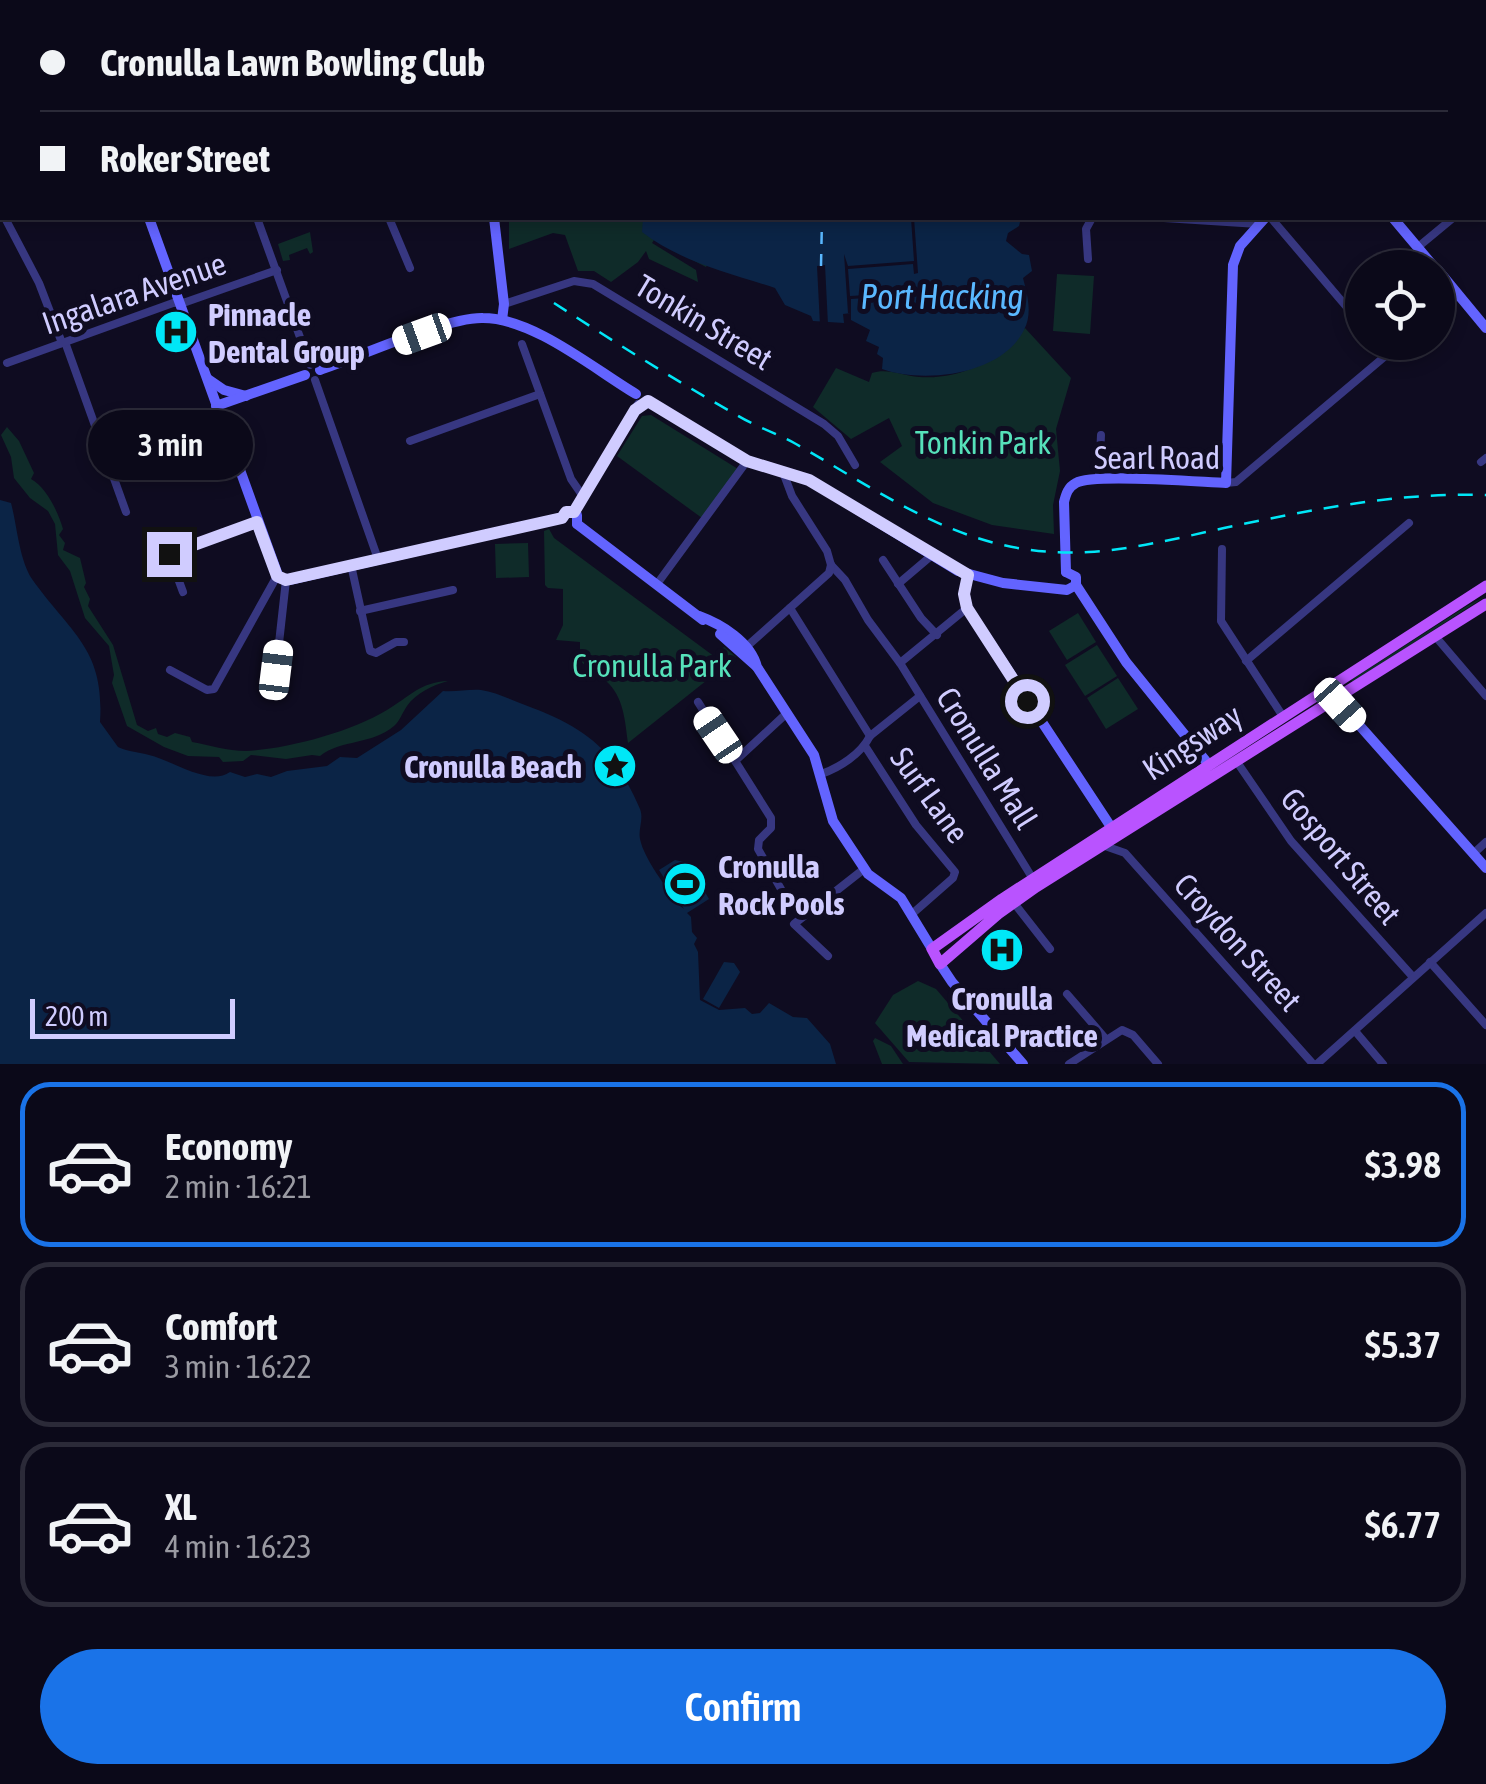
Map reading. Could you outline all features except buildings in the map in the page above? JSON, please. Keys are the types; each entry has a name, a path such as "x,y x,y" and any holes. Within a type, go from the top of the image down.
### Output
{"main road":[{"name":"Kingsway","path":"940,964 1014,903 1145,820 1282,715 1486,586"},
{"name":"Kingsway","path":"932,949 1111,828 1213,770 1237,762 1486,604"},
{"path":"1282,715 1290,728"},
{"path":"1084,857 1111,828 1145,820"},
{"path":"952,936 955,946 966,942"},
{"path":"932,949 940,964"}],"street":[{"path":"6,220 64,342 126,512"},
{"path":"150,220 257,522 282,578 276,670 285,671"},
{"path":"259,220 378,559"},
{"path":"390,220 410,268"},
{"path":"494,220 504,304 502,320"},
{"path":"1088,259 1086,228 1091,220"},
{"path":"1226,483 1233,265 1240,246 1265,220 1345,307"},
{"path":"1395,220 1420,250"},
{"path":"1418,247 1451,220"},
{"name":"Ingalara Avenue","path":"7,363 277,270"},
{"name":"Tonkin Street","path":"504,304 574,281 593,284 824,424 838,436 855,465"},
{"path":"1455,291 1484,323"},
{"path":"216,406 454,323 484,318 502,320 532,331 747,461 809,480 963,573 1003,583 1045,586 1074,574 1076,585 1126,662 1213,770"},
{"path":"522,344 570,479 582,495"},
{"name":"Searl Road","path":"1062,580 1065,496 1080,481 1236,482 1381,360"},
{"path":"207,378 224,390 247,396"},
{"path":"410,441 540,394"},
{"path":"170,670 207,690 215,688 282,578 562,518 568,528 582,495 641,400"},
{"path":"1099,479 1101,435"},
{"path":"657,584 747,461"},
{"name":"Cronulla Mall","path":"783,472 792,496 827,551 831,565 900,663 1033,879"},
{"path":"575,518 699,616 718,625 744,649 814,756 829,813 864,869 898,894 932,949"},
{"path":"154,560 257,522"},
{"path":"1246,661 1409,523"},
{"path":"1222,549 1221,621 1282,715"},
{"path":"169,554 183,592"},
{"path":"898,584 932,556"},
{"path":"883,560 921,618 937,635"},
{"path":"744,649 829,574 831,565"},
{"path":"351,566 371,652 404,642"},
{"path":"963,573 967,608 1111,828"},
{"path":"360,611 454,590"},
{"name":"Surf Lane","path":"790,608 870,736"},
{"path":"900,663 967,608"},
{"path":"1435,636 1486,696"},
{"path":"820,774 841,765 920,696"},
{"path":"1336,699 1486,868"},
{"path":"698,702 771,818 771,828 760,840 758,849 782,888 783,900"},
{"path":"735,761 787,713"},
{"name":"Surf Lane","path":"864,746 916,825 955,872 912,914"},
{"name":"Gosport Street","path":"1237,762 1279,826 1412,978"},
{"path":"1105,846 1126,853 1123,835"},
{"path":"1473,854 1486,842"},
{"name":"Croydon Street","path":"1126,853 1315,1064"},
{"path":"828,956 794,924 864,869"},
{"path":"1014,903 1050,949"},
{"path":"1315,1064 1486,912"},
{"path":"1430,962 1486,1025"},
{"path":"940,964 1023,1064"},
{"path":"1067,994 1105,1038"},
{"path":"1069,1064 1105,1038 1128,1031 1158,1064"},
{"path":"1355,1031 1383,1064"}],"green space":[{"path":"509,220 733,220 706,267 654,240 652,243 696,270 698,282 649,259 646,251 611,282 594,271 578,271 565,235 553,233 509,249"},
{"path":"310,232 313,252 310,254 307,248 283,261 278,244"},
{"path":"1057,274 1094,276 1090,334 1053,331"},
{"name":"Tonkin Park","path":"1025,328 1071,378 1056,429 1060,471 1053,505 1054,534 992,525 933,503 880,462 902,446 889,418 851,439 813,407 836,368 869,382 872,373 878,372 919,377 949,375 992,358"},
{"path":"651,415 738,469 702,518 617,456 642,416"},
{"path":"7,427 19,441 34,473 31,479 55,508 63,529 59,535 65,543 63,550 80,558 90,599 88,606 113,645 137,725 148,731 156,728 158,734 167,737 175,733 190,737 192,742 225,749 262,750 356,725 422,687 448,681 415,697 396,724 385,732 320,756 286,759 251,755 243,761 223,762 219,757 188,756 164,747 127,726 112,683 109,646 85,618 70,571 58,555 55,524 48,511 30,498 14,478 11,457 1,435"},
{"name":"Cronulla Park","path":"549,529 554,538 715,657 724,647 736,657 628,743 617,694 580,660 580,642 556,640 563,625 563,589 545,585 544,531"},
{"path":"528,543 529,577 496,578 495,544"},
{"path":"1486,596 1353,682 1351,680 1467,606"},
{"path":"1078,613 1096,642 1067,660 1049,631"},
{"path":"1097,645 1117,676 1085,696 1065,665"},
{"path":"1118,678 1138,709 1106,729 1087,698"},
{"path":"918,981 936,989 1000,1064 909,1062 875,1023 893,995"},
{"path":"875,1038 891,1046 903,1064 882,1064"}],"water":[{"name":"Port Hacking","path":"643,220 1020,220 1006,241 1029,255 1032,271 1023,278 1027,324 1013,345 998,357 961,372 919,376 882,369 879,347 866,341 870,330 851,320 851,313 843,314 844,323 813,321 811,316 785,305 775,288 706,266 642,232"},
{"path":"0,500 11,503 21,552 32,579 91,658 100,697 100,722 118,747 201,775 221,776 230,772 245,777 271,777 327,766 340,757 357,758 401,730 443,691 487,691 546,713 581,732 620,771 640,809 642,847 679,905 684,909 659,870 675,860 688,863 709,899 687,913 697,938 694,944 698,952 700,1000 719,1010 745,1008 752,1014 760,1013 769,1003 793,1017 807,1018 830,1044 836,1064 0,1064"},
{"name":"Cronulla Rock Pools","path":"724,962 734,963 740,972 719,1008 703,999"}],"pier":[{"path":"911,220 918,273 914,274 913,264 848,269 850,296 883,294 888,288 881,305 881,297 851,299 848,313 844,254 848,266 914,261"},
{"path":"825,265 828,325 820,325 817,266"}],"ferry route":[{"path":"821,266 822,220"}],"railway":[{"path":"554,303 712,401 900,504 934,521 1007,546 1046,552 1106,551 1354,504 1419,496 1486,495"}],"place":[{"name":"Pinnacle Dental Group","path":"176,332"},
{"name":"Cronulla Beach","path":"615,766"},
{"name":"Cronulla Rock Pools","path":"685,884"},
{"name":"Cronulla Medical Practice","path":"1002,950"}],"route":[{"path":"169,554 257,522 277,576 286,580 562,518 566,512 574,512 638,404 648,401 747,461 809,480 942,563 968,575 964,594 967,608 1027,701"}]}
